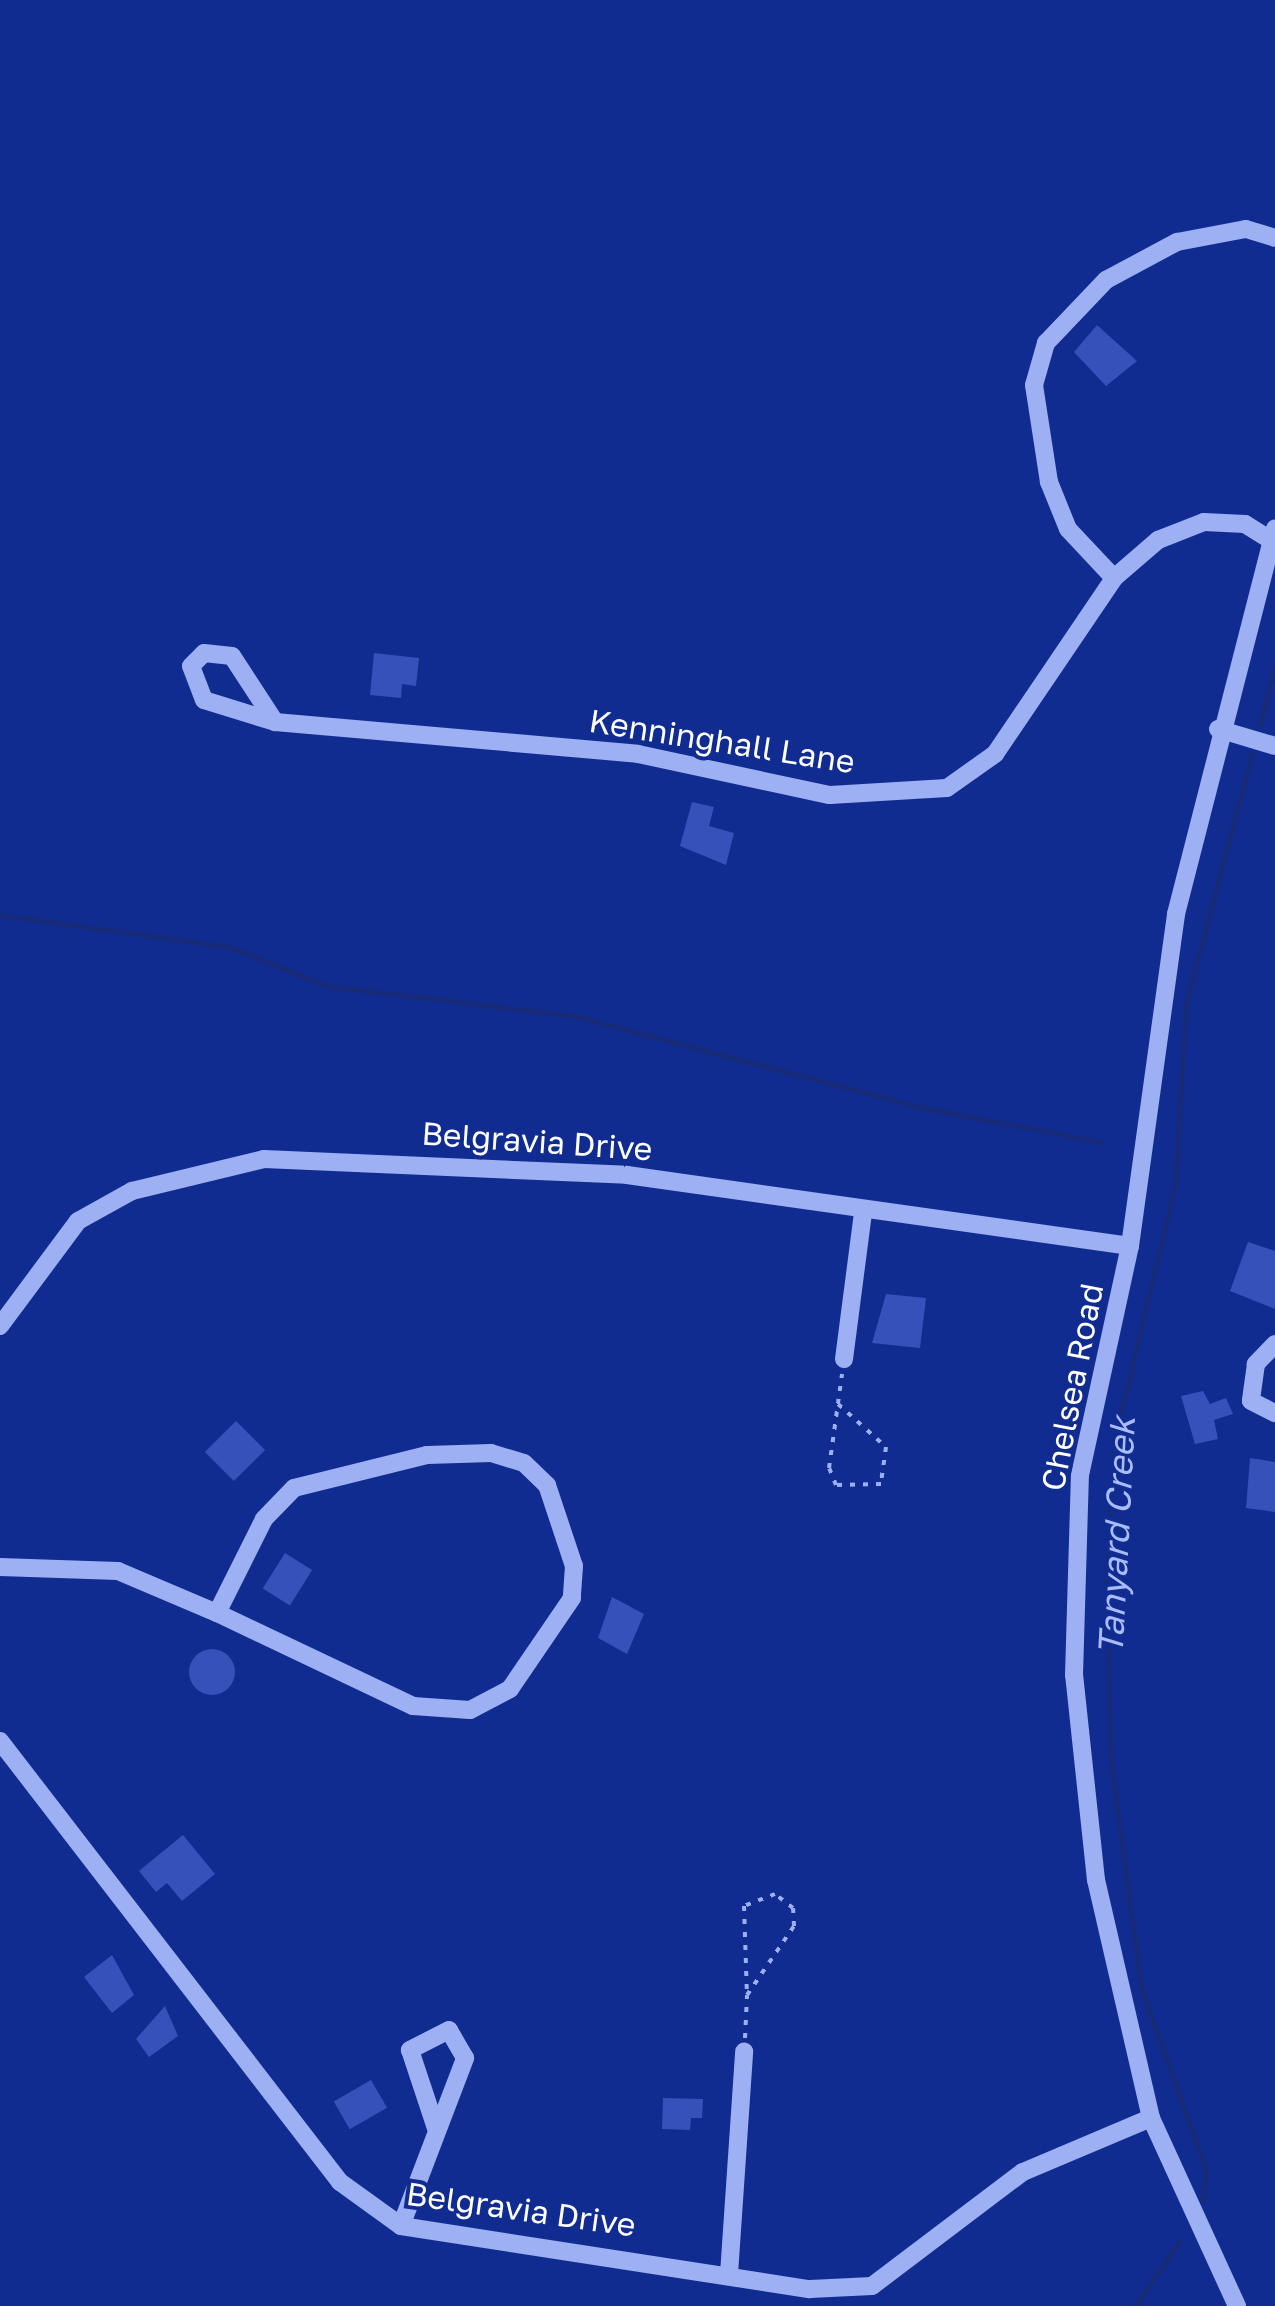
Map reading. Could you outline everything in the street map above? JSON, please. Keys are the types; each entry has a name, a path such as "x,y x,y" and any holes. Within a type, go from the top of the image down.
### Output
{"street":[{"path":"1114,578 1068,529 1049,482 1034,385 1046,343 1106,280 1177,242 1246,230 1275,238"},
{"name":"Kenninghall Lane","path":"276,722 232,656 204,653 191,666 204,700 276,722 638,754 830,795 947,788 995,754 1114,578 1158,540 1204,522 1245,524 1274,538"},
{"name":"Chelsea Road","path":"1226,2302 1152,2118 1096,1880 1074,1676 1080,1474 1130,1246 1176,914 1218,729 1274,538"},
{"path":"1218,729 1275,746"},
{"name":"Belgravia Drive","path":"0,1326 78,1221 132,1192 264,1160 557,1168 863,1213 1130,1246"},
{"path":"844,1359 863,1213"},
{"path":"1275,1344 1256,1364 1251,1401 1275,1413"},
{"path":"0,1567 118,1571 217,1613 413,1706 470,1710 510,1689 538,1653 572,1598 574,1566 547,1486 524,1463 491,1453 427,1455 294,1488 264,1519 217,1613"},
{"name":"Belgravia Drive","path":"0,1741 340,2182 401,2226 810,2289 872,2286 1023,2172 1152,2118"},
{"path":"401,2226 465,2058 449,2030 410,2050 436,2128"},
{"path":"730,2274 744,2052"}],"path":[{"path":"838,1404 886,1447 881,1484 836,1485 828,1468 844,1359"},
{"path":"744,2052 744,1906 775,1894 793,1908 794,1926 747,1995"}],"building":[{"path":"1097,325 1137,361 1106,386 1074,352"},
{"path":"374,653 419,658 416,686 402,684 401,698 370,695"},
{"path":"692,802 714,807 709,826 734,833 726,865 680,846"},
{"path":"1248,1242 1275,1251 1275,1309 1230,1291"},
{"path":"886,1294 926,1298 920,1348 872,1343"},
{"path":"1203,1391 1210,1404 1226,1398 1233,1414 1214,1420 1218,1439 1195,1444 1181,1396"},
{"path":"236,1421 265,1450 234,1481 205,1452"},
{"path":"1250,1458 1275,1462 1275,1512 1246,1508"},
{"path":"285,1553 312,1570 290,1606 263,1589"},
{"path":"612,1597 644,1614 627,1654 598,1638"},
{"path":"212,1649 228,1656 235,1672 228,1688 212,1695 196,1688 189,1672 196,1656"},
{"path":"183,1835 215,1874 182,1901 167,1883 156,1892 139,1871"},
{"path":"112,1955 134,1995 112,2013 84,1977"},
{"path":"165,2006 178,2036 149,2057 136,2039"},
{"path":"371,2080 387,2108 350,2129 334,2102"},
{"path":"663,2098 703,2099 702,2118 691,2118 690,2130 662,2129"}],"waterway":[{"name":"Tanyard Creek","path":"1259,726 1275,667"},
{"name":"Tanyard Creek","path":"1203,2201 1206,2170 1141,1987 1111,1761 1106,1578 1115,1437 1175,1186 1186,1003 1252,754"},
{"path":"0,915 230,947 327,986 575,1016 915,1106 1101,1142"},
{"name":"Tanyard Creek","path":"1135,2306 1179,2242"}]}
